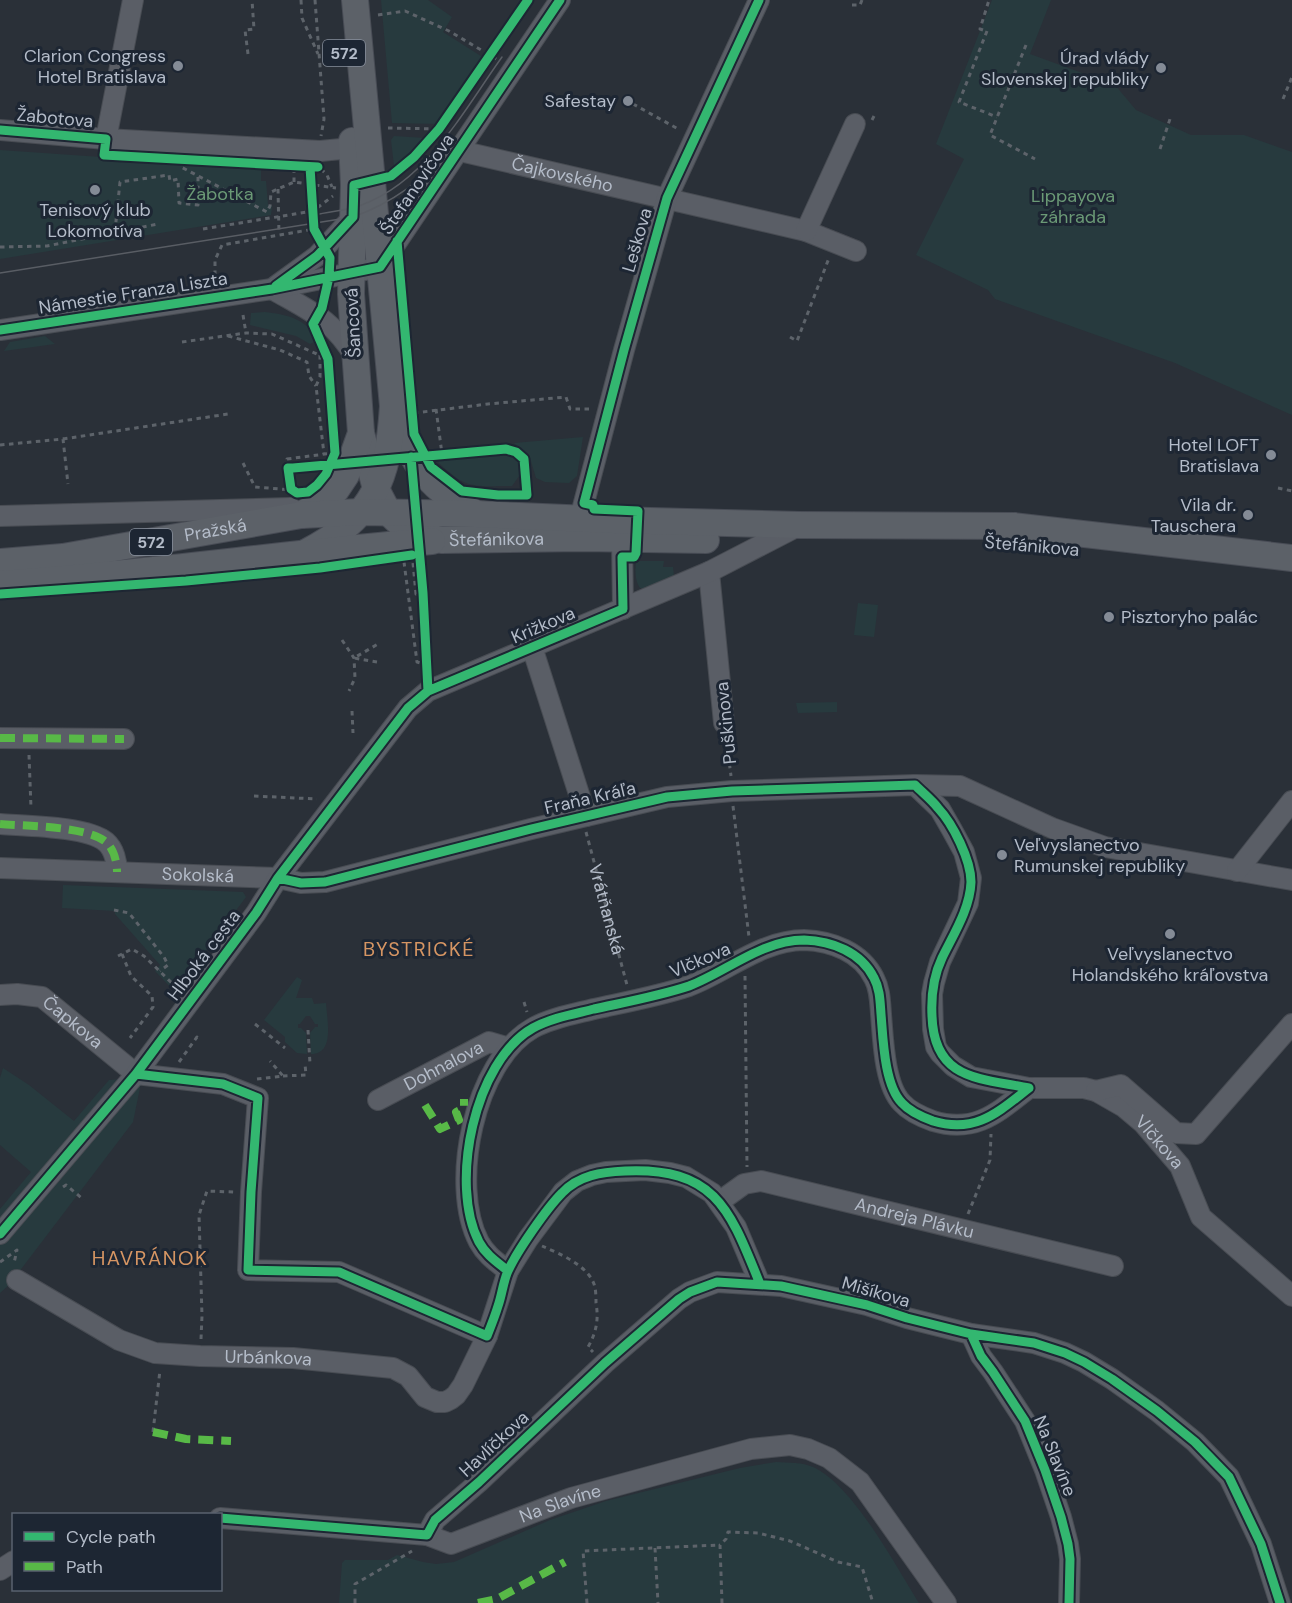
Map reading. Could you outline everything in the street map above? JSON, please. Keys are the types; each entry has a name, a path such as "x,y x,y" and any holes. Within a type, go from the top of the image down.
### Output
{"main road":[{"name":"Šancová","path":"301,515 320,504 336,490 346,475 362,433 351,273 354,185 369,136 339,0"},
{"name":"Šancová","path":"355,0 380,267 403,410 403,438 424,475 438,490 476,514"},
{"name":"Šancová","path":"360,512 376,489 403,410"},
{"path":"362,433 376,489 388,512"},
{"name":"Pražská","path":"305,553 335,537 360,512"},
{"name":"Štefánikova","path":"388,512 580,518 618,529 771,541 1014,541 1292,575"},
{"name":"Štefánikova","path":"388,512 407,530 441,540 618,529 800,525 1014,526 1292,558"},
{"name":"Pražská","path":"0,562 63,557 301,515 388,512"},
{"name":"Pražská","path":"0,584 124,574 441,540"}],"street":[{"path":"106,139 133,0"},
{"name":"Štefanovičova","path":"380,267 560,0"},
{"name":"Leškova","path":"580,518 667,198 759,0"},
{"path":"806,231 855,124"},
{"name":"Žabotova","path":"0,130 106,139 320,151 369,136"},
{"name":"Čajkovského","path":"460,151 806,231 856,251"},
{"name":"Námestie Franza Liszta","path":"272,289 317,255 353,218"},
{"name":"Námestie Franza Liszta","path":"0,330 272,289 380,267"},
{"path":"272,289 328,322 341,335 355,357"},
{"path":"0,516 290,507 301,515"},
{"name":"Štefánikova","path":"771,541 800,525"},
{"path":"618,529 623,609"},
{"name":"Križkova","path":"428,691 709,572 771,541"},
{"name":"Puškinova","path":"709,572 724,723"},
{"path":"532,648 584,816"},
{"name":"Hlboká cesta","path":"0,1234 136,1074 256,913 278,878 393,725 428,691"},
{"path":"0,738 124,739"},
{"path":"915,785 940,809 964,852 971,878 968,903 940,962 934,983 932,1017 936,1047 946,1061 965,1074 1029,1088"},
{"name":"Fraňa Kráľa","path":"278,878 301,883 325,882 666,797 732,790 915,785 960,786 1052,828 1105,847 1292,880"},
{"path":"1237,871 1292,801"},
{"path":"0,824 52,827 93,834 107,843 117,861 117,872"},
{"name":"Sokolská","path":"0,868 278,878"},
{"name":"Vlčkova","path":"508,1271 486,1253 478,1240 466,1180 476,1113 493,1072 509,1048 532,1028 568,1015 689,986 756,953 779,944 801,940 833,944 852,953 874,978 879,993 884,1054 891,1081 901,1102 915,1114 938,1122 964,1124 991,1118 1029,1088 1070,1087 1096,1091 1124,1107 1143,1123 1180,1166 1201,1217 1292,1296"},
{"name":"Čapkova","path":"0,995 17,994 42,997 136,1074"},
{"path":"1096,1091 1121,1084 1176,1133 1196,1134 1292,1024"},
{"name":"Dohnalova","path":"378,1101 489,1042 509,1048"},
{"path":"136,1074 223,1084 258,1098 250,1192 248,1270 339,1272 487,1336 508,1271 528,1239 563,1192 577,1181 592,1175 645,1170 676,1174 692,1180 712,1193 736,1227 760,1284"},
{"name":"Andreja Plávku","path":"744,1184 761,1180 1113,1266"},
{"path":"719,1202 744,1184"},
{"name":"Urbánkova","path":"17,1280 119,1340 162,1354 293,1358 393,1368 408,1376 425,1397 437,1402 445,1402 460,1390 487,1336"},
{"name":"Havlíčkova","path":"427,1535 435,1520 480,1482 605,1363 679,1299 690,1292 717,1282 760,1284"},
{"name":"Mišíkova","path":"760,1284 807,1290 971,1334 1034,1342 1084,1362 1137,1397 1195,1442 1219,1466 1235,1487 1262,1544 1280,1603"},
{"name":"Na Slavíne","path":"971,1334 981,1356 1025,1421 1045,1470 1068,1544 1069,1603"},
{"name":"Na Slavíne","path":"427,1535 451,1544 571,1498 751,1449 790,1445 808,1449 829,1458 860,1482 946,1603"},
{"path":"222,1518 427,1535"}],"path":[{"path":"248,54 245,30 254,29 252,0"},
{"path":"301,0 302,18 320,58"},
{"path":"316,0 324,119 321,137"},
{"path":"852,5 860,4 861,0"},
{"path":"989,0 980,29 985,31 959,102 997,117"},
{"path":"378,15 405,11 449,31 490,55"},
{"path":"1026,45 990,135 1035,159"},
{"path":"1283,99 1292,77"},
{"path":"633,104 681,129 678,134 681,136"},
{"path":"1160,149 1170,119"},
{"path":"369,136 439,129"},
{"path":"181,159 181,167 267,212 271,192 294,182 338,188"},
{"path":"294,165 294,182"},
{"path":"309,167 313,211"},
{"path":"320,167 327,175 332,188"},
{"path":"115,231 120,182 169,176 170,181 178,179 179,204 192,206 198,205 198,177"},
{"path":"203,229 313,211 345,188"},
{"path":"278,189 279,234"},
{"path":"0,247 47,246 158,224"},
{"path":"215,275 215,260 222,245 314,229"},
{"path":"790,337 797,341 835,242"},
{"path":"243,315 246,333"},
{"path":"182,342 246,333 272,334 328,359"},
{"path":"227,336 280,350 307,362 309,376 316,386 324,454"},
{"path":"316,386 320,377 320,355"},
{"path":"403,410 566,397 570,410 597,408"},
{"path":"436,409 442,454"},
{"path":"0,446 63,439 228,414"},
{"path":"63,439 68,484"},
{"path":"291,468 506,449 516,452 524,459 527,495"},
{"path":"243,463 255,487 291,489 291,468 288,459 335,453"},
{"path":"411,456 423,593 428,691"},
{"path":"1278,488 1292,490"},
{"path":"412,555 416,594 423,593"},
{"path":"403,558 417,662 428,665"},
{"path":"342,640 354,658 355,678 349,691"},
{"path":"354,658 378,644"},
{"path":"354,658 377,662"},
{"path":"352,711 353,733"},
{"path":"29,738 31,814"},
{"path":"254,796 316,799"},
{"path":"114,910 129,913 164,957 168,965 160,970"},
{"path":"130,1038 153,1007 152,996 131,976 120,955 132,949 144,956 181,990"},
{"path":"744,1184 747,1166 745,970"},
{"path":"255,1024 285,1048"},
{"path":"255,1084 255,1079 306,1075 308,1030"},
{"path":"178,1065 197,1037 199,1039"},
{"path":"270,1061 283,1076"},
{"path":"962,1229 990,1160 991,1118"},
{"path":"42,1184 51,1193 66,1185 84,1200"},
{"path":"200,1356 202,1316 199,1215 207,1191 250,1192"},
{"path":"528,1239 566,1257 584,1271 594,1284 597,1308 596,1332 588,1347"},
{"path":"153,1432 162,1354"},
{"path":"587,1603 583,1551 720,1545 726,1539 728,1532 758,1533 790,1541 838,1563 862,1567 873,1603"},
{"path":"720,1545 722,1603"},
{"path":"655,1548 658,1603"},
{"path":"355,1603 355,1584 410,1554"}],"green space":[{"path":"381,0 428,0 452,17 443,32 484,58 439,124 392,123"},
{"name":"Lippayova záhrada","path":"992,0 1051,0 1030,54 1115,85 1136,110 1191,135 1244,135 1292,152 1292,415 1175,363 995,299 988,290 916,255 964,159 936,144"},
{"path":"394,136 425,138 426,140 411,155 394,166 391,140"},
{"name":"Tenisový klub Lokomotíva","path":"0,150 261,168 261,181 266,181 268,205 272,206 271,215 0,259"},
{"path":"265,312 288,316 303,323 312,334 314,342 310,344 296,336 250,325 251,313"},
{"path":"45,336 55,344 4,351 10,342"},
{"path":"583,437 577,476 569,483 545,482 536,478 530,458 514,443"},
{"path":"511,452 520,461 522,472 512,486 470,484 455,477 436,460"},
{"path":"664,561 663,567 673,567 674,576 645,589 640,588 636,579 636,562"},
{"path":"858,603 878,605 874,637 854,635"},
{"path":"837,702 837,712 798,713 796,703"},
{"path":"63,885 243,892 246,897 175,992 155,971 160,965 115,914 115,911 62,908"},
{"path":"297,977 302,980 296,998 312,998 314,1004 326,1003 328,1035 324,1048 319,1053 311,1054 310,1033 318,1027 318,1024 315,1024 310,1016 306,1016 298,1024 298,1028 306,1033 307,1054 297,1053 285,1042 285,1037 264,1020"},
{"path":"3,1068 29,1085 74,1121 109,1080 142,1078 133,1122 9,1285 0,1293 0,1209 31,1172 0,1145 0,1078"},
{"path":"776,1462 809,1465 828,1476 843,1490 872,1528 919,1603 339,1603 342,1563 345,1560 388,1560 397,1555 436,1564 454,1562 550,1520 606,1501 740,1468"}],"tram line":[{"path":"0,273 353,217 381,205 406,190 439,161 552,0"},
{"path":"315,215 352,208 377,198 400,184 439,146 502,57"}],"marked path":[{"path":"0,738 124,739"},
{"path":"0,824 71,830 97,837 111,848 116,860 117,872"},
{"path":"425,1105 440,1129 459,1120 456,1112 464,1108 464,1099"},
{"path":"153,1432 186,1439 231,1441"},
{"path":"478,1603 497,1599 565,1562"}],"cycle path":[{"path":"276,286 317,256 353,217 354,185 391,176 414,157 439,129 528,0"},
{"path":"0,330 272,289 380,267 560,0"},
{"path":"0,1234 136,1074 256,913 278,878 408,708 428,691 623,609 622,557 634,557 636,553 638,511 594,509 593,505 584,503 667,198 759,0"},
{"path":"0,130 106,139 104,155 318,167"},
{"path":"310,167 314,229 330,258 329,277 322,308 313,324 328,359 335,453 326,474 317,485 308,492 297,493 291,489 288,468 293,468 320,465 346,463 373,460 400,458 426,456 506,449 516,452 524,459 527,495 462,491 431,467 414,434 397,241"},
{"path":"411,457 423,593 428,691"},
{"path":"0,594 186,581 320,568 412,555"},
{"path":"278,878 301,883 325,882 667,797 732,791 915,785 936,805 955,833 965,853 971,882 968,902 939,965 932,994 935,1037 941,1053 950,1064 977,1078 1029,1088"},
{"path":"508,1271 482,1247 470,1218 466,1189 467,1158 482,1095 495,1067 513,1044 533,1028 547,1022 689,986 774,945 789,941 815,941 835,946 854,955 862,961 874,978 879,995 884,1048 891,1085 902,1103 916,1114 948,1124 974,1123 996,1112 1029,1088"},
{"path":"136,1074 223,1084 258,1098 248,1270 339,1272 487,1336 512,1263 525,1241 556,1200 569,1187 583,1178 608,1172 625,1171 656,1172 680,1177 700,1185 715,1198 728,1215 760,1284"},
{"path":"222,1518 427,1535 435,1520 479,1482 605,1363 679,1299 690,1292 717,1282 781,1286 867,1305 971,1334 1034,1343 1065,1353 1112,1379 1195,1442 1229,1477 1261,1544 1280,1603"},
{"path":"971,1334 981,1356 1025,1421 1045,1470 1068,1544 1069,1603"}],"place":[{"name":"Clarion Congress Hotel Bratislava","path":"178,66"},
{"name":"Úrad vlády Slovenskej republiky","path":"1161,68"},
{"name":"Safestay","path":"628,101"},
{"name":"Tenisový klub Lokomotíva","path":"95,190"},
{"name":"Hotel LOFT Bratislava","path":"1271,455"},
{"name":"Vila dr. Tauschera","path":"1248,515"},
{"name":"Pisztoryho palác","path":"1109,617"},
{"name":"Veľvyslanectvo Rumunskej republiky","path":"1002,855"},
{"name":"Veľvyslanectvo Holandského kráľovstva","path":"1170,934"}],"district":[{"name":"BYSTRICKÉ","path":"419,949"},
{"name":"HAVRÁNOK","path":"150,1258"}],"park label":[{"name":"Žabotka","path":"220,194"}]}
